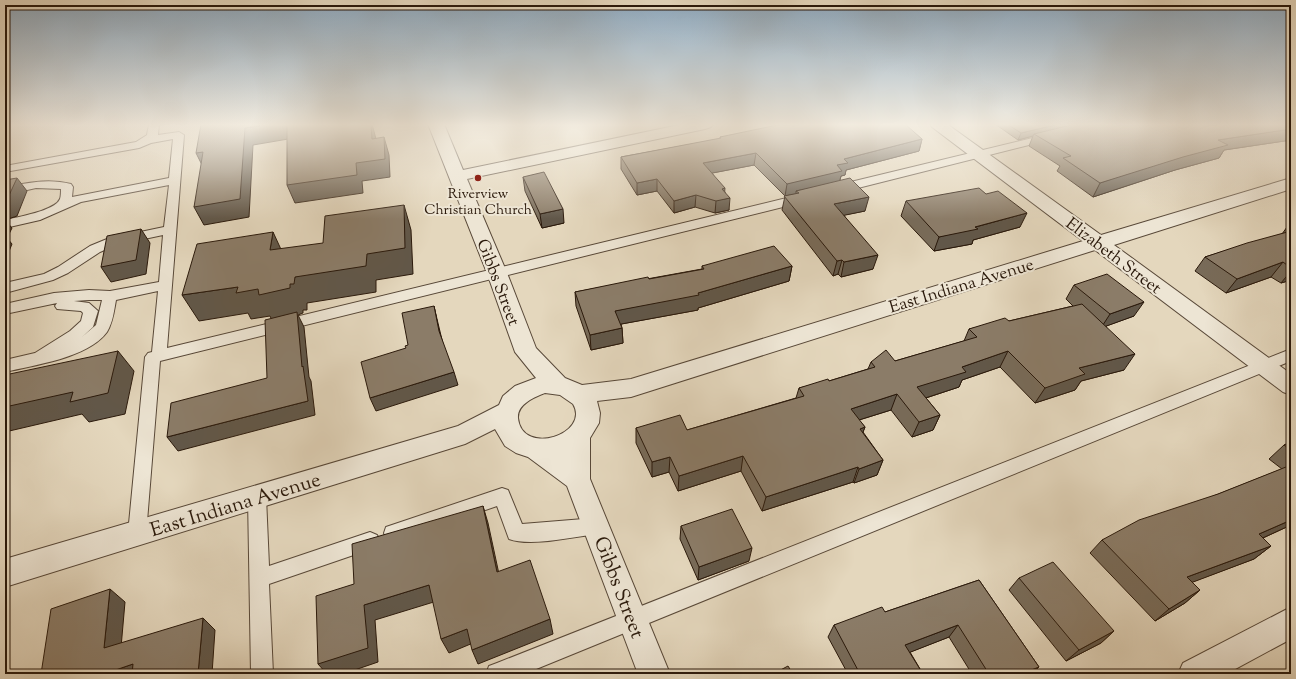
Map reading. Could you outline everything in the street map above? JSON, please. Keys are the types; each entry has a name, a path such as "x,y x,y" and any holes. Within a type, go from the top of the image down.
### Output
{"street":[{"name":"Gibbs Street","path":"449,156 497,273 526,352 556,384"},
{"path":"457,176 554,156"},
{"name":"Elizabeth Street","path":"981,156 1291,386"},
{"name":"East Indiana Avenue","path":"582,415 631,388 1291,183"},
{"name":"Gibbs Street","path":"522,393 526,352"},
{"path":"537,450 552,449 567,444 582,415 569,388 556,384 538,386 522,393 513,400 506,412 505,419 506,428 513,439 524,446 537,450 576,479"},
{"name":"East Indiana Avenue","path":"5,573 465,434 506,412"},
{"name":"Gibbs Street","path":"582,415 576,479 654,674"},
{"name":"East Indiana Avenue","path":"465,434 513,439"},
{"path":"1194,674 1291,622"}],"lane":[{"path":"5,169 79,156"},
{"path":"159,356 177,156"},
{"path":"827,192 972,156"},
{"path":"5,224 36,217 78,200 175,180"},
{"path":"5,191 38,185 56,184 67,187 66,199 60,207"},
{"path":"137,534 153,357 811,196"},
{"path":"5,288 48,277 64,270 95,249 112,242 170,230"},
{"path":"5,309 54,298 89,295 110,296 166,284"},
{"path":"5,366 73,349 100,330 104,323 110,296"},
{"path":"5,317 68,304 84,306 91,311 88,323 75,335 41,357"},
{"path":"497,674 1291,355"},
{"path":"260,578 502,496 516,533 535,533 596,526"},
{"path":"256,497 260,578 262,674"}],"building":[{"path":"202,156 243,156 240,199 194,207"},
{"path":"287,156 385,156 385,159 356,163 357,175 287,185"},
{"path":"628,156 742,156 703,163 725,188 722,189 730,198 716,201 696,195 674,201 657,179 637,183 621,157"},
{"path":"759,156 857,156 844,159 848,163 837,165 842,171 787,184"},
{"path":"1071,156 1188,156 1100,183 1063,158"},
{"path":"544,172 563,209 540,214 523,177"},
{"path":"17,178 6,202 5,202 5,180"},
{"path":"850,178 869,197 834,204 878,255 844,262 842,260 837,261 784,196 799,193 796,191"},
{"path":"979,188 986,194 998,191 1027,213 975,227 978,229 939,237 906,201"},
{"path":"404,205 405,248 367,254 366,266 295,277 294,284 290,284 290,288 259,295 258,289 236,293 238,287 182,295 197,244 273,232 270,250 323,243 325,216"},
{"path":"141,229 136,260 101,267 107,236"},
{"path":"1291,231 1291,268 1283,262 1237,279 1205,257 1247,243"},
{"path":"774,246 792,266 698,293 699,295 615,311 622,328 590,335 575,292 648,277 649,279 704,269 702,266"},
{"path":"1107,274 1144,302 1110,314 1074,285"},
{"path":"1082,304 1135,354 1079,368 1085,374 1045,388 1008,351 962,367 966,372 917,387 940,415 919,422 897,394 851,409 865,427 860,429 883,460 859,469 858,467 766,497 743,456 679,476 670,457 652,462 636,428 680,415 687,430 804,396 799,388 828,379 829,381 875,367 871,362 886,350 895,361 977,337 969,329 1005,318 1009,321"},
{"path":"434,306 439,331 454,372 370,398 361,362 406,348 405,346 408,345 402,313"},
{"path":"297,312 302,367 303,366 308,401 167,437 171,403 267,378 265,320"},
{"path":"118,351 108,393 70,402 73,392 5,407 5,375"},
{"path":"1291,442 1291,450 1284,445"},
{"path":"1291,465 1291,520 1259,534 1271,546 1187,577 1200,590 1169,609 1102,540 1139,520 1218,494"},
{"path":"483,506 497,572 530,560 550,619 472,650 467,629 441,639 429,585 364,605 368,648 318,664 316,596 354,584 352,544"},
{"path":"732,509 752,548 699,567 681,526"},
{"path":"1053,562 1114,631 1079,650 1019,578"},
{"path":"979,580 1039,667 1021,674 989,674 958,625 905,645 923,674 860,674 834,625 882,607 885,612"},
{"path":"110,589 104,648 203,618 198,674 132,674 133,664 104,674 41,674 51,609"},
{"path":"788,666 793,674 773,674"}],"place":[{"name":"Riverview Christian Church","path":"478,178"}]}
